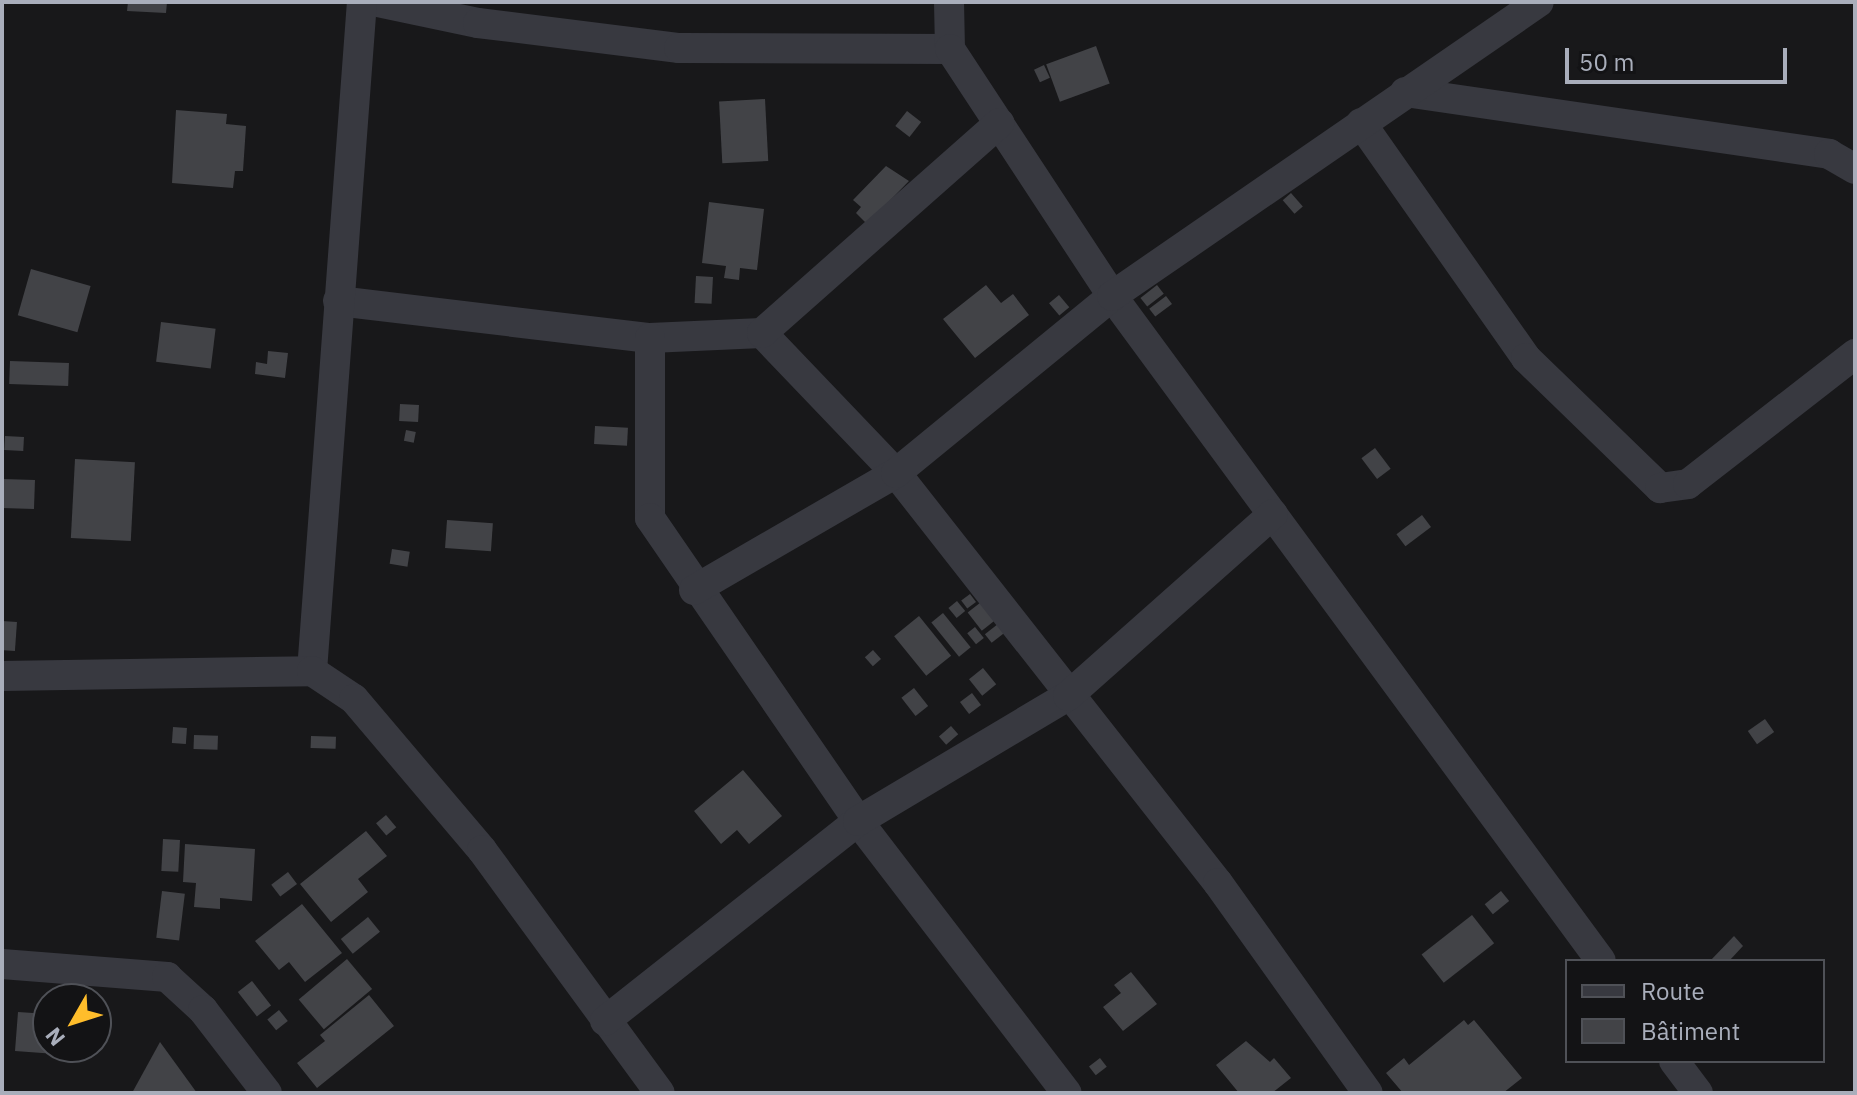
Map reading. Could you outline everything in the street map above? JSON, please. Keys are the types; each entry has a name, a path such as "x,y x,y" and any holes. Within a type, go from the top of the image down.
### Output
{"street":[{"path":"312,671 362,2"},
{"path":"378,2 478,23 679,48 950,49"},
{"path":"949,2 950,49 1112,296 1600,959"},
{"path":"694,590 896,473 1112,296 1539,2"},
{"path":"1405,92 1829,154 1855,169"},
{"path":"338,301 650,338 762,333 999,123"},
{"path":"1361,123 1526,358 1660,488 1688,484 1855,354"},
{"path":"762,333 896,473 1068,696 1218,883 1368,1093"},
{"path":"650,338 650,518 694,590 858,821 1067,1093"},
{"path":"605,1021 858,821 1068,696 1273,514"},
{"path":"2,676 312,671 354,699 482,850 660,1093"},
{"path":"2,964 167,977 203,1010 267,1093"},
{"path":"1676,1063 1698,1093"}],"building":[{"path":"128,2 167,2 166,13 127,11"},
{"path":"1096,46 1110,84 1060,102 1046,64"},
{"path":"1044,65 1050,78 1040,82 1034,70"},
{"path":"765,99 768,161 722,163 719,101"},
{"path":"176,110 227,114 226,124 246,126 243,171 235,171 233,188 172,183"},
{"path":"907,111 921,122 909,137 895,126"},
{"path":"886,166 909,181 867,224 856,213 861,207 853,200"},
{"path":"1291,193 1303,207 1295,214 1283,200"},
{"path":"709,202 764,209 757,270 740,268 739,280 724,278 726,266 702,263"},
{"path":"31,269 91,286 77,332 18,315"},
{"path":"696,276 713,277 712,304 695,303"},
{"path":"986,285 1001,303 1013,294 1029,315 975,358 943,319"},
{"path":"1157,285 1164,294 1147,307 1140,298"},
{"path":"1059,295 1069,307 1059,316 1049,303"},
{"path":"1166,296 1172,304 1155,317 1149,309"},
{"path":"161,322 216,329 211,368 156,362"},
{"path":"268,351 288,353 285,378 255,374 256,362 267,364"},
{"path":"10,361 69,363 68,386 9,384"},
{"path":"400,404 419,405 418,422 399,421"},
{"path":"595,426 628,428 627,446 594,444"},
{"path":"406,430 416,432 414,443 404,441"},
{"path":"5,436 24,437 23,451 4,450"},
{"path":"1375,448 1391,469 1377,479 1361,458"},
{"path":"75,459 135,462 131,541 71,538"},
{"path":"3,479 35,480 34,509 2,508"},
{"path":"1422,515 1431,527 1405,546 1396,534"},
{"path":"447,520 493,523 491,551 445,548"},
{"path":"392,549 410,552 407,567 390,564"},
{"path":"970,594 976,602 967,609 961,601"},
{"path":"985,599 999,617 982,631 968,613"},
{"path":"957,601 965,611 957,618 948,608"},
{"path":"943,613 971,647 959,657 931,622"},
{"path":"919,616 951,656 926,676 894,636"},
{"path":"1003,620 1010,629 992,643 985,634"},
{"path":"2,621 17,622 15,651 2,650"},
{"path":"975,627 984,638 976,644 967,633"},
{"path":"873,650 881,659 873,666 865,657"},
{"path":"983,668 996,684 982,696 969,679"},
{"path":"914,688 928,706 916,716 901,698"},
{"path":"972,693 981,705 969,714 960,702"},
{"path":"1765,719 1774,732 1757,744 1748,731"},
{"path":"951,726 958,734 946,745 939,736"},
{"path":"173,727 187,728 186,744 172,743"},
{"path":"194,735 218,736 217,750 194,749"},
{"path":"311,736 336,737 336,749 311,748"},
{"path":"743,770 782,816 749,844 737,830 721,844 694,811"},
{"path":"386,815 396,827 386,836 376,823"},
{"path":"366,831 387,856 358,879 368,892 331,922 300,884"},
{"path":"163,839 180,840 178,872 161,871"},
{"path":"185,844 255,849 252,901 220,898 220,909 194,907 196,883 183,882"},
{"path":"288,872 297,884 280,897 271,885"},
{"path":"162,891 185,894 179,940 156,938"},
{"path":"1501,891 1509,901 1493,914 1485,904"},
{"path":"302,904 342,953 305,982 289,962 279,970 255,941"},
{"path":"1472,915 1494,943 1444,983 1422,954"},
{"path":"368,917 380,932 353,954 341,939"},
{"path":"1734,936 1743,946 1731,959 1712,959"},
{"path":"347,959 372,989 324,1029 299,999"},
{"path":"1131,972 1157,1004 1123,1031 1103,1007 1121,993 1114,985"},
{"path":"252,981 271,1005 257,1017 238,992"},
{"path":"369,995 394,1026 317,1088 297,1063 325,1041 320,1035"},
{"path":"279,1010 288,1021 276,1030 267,1019"},
{"path":"18,1012 32,1013 32,1052 15,1051"},
{"path":"1464,1020 1468,1025 1474,1020 1522,1078 1503,1093 1403,1093 1386,1073 1404,1058 1409,1065"},
{"path":"1246,1041 1270,1062 1274,1058 1291,1078 1272,1093 1239,1093 1216,1065"},
{"path":"160,1042 197,1093 132,1093"},
{"path":"1100,1058 1107,1067 1096,1075 1089,1067"}]}
